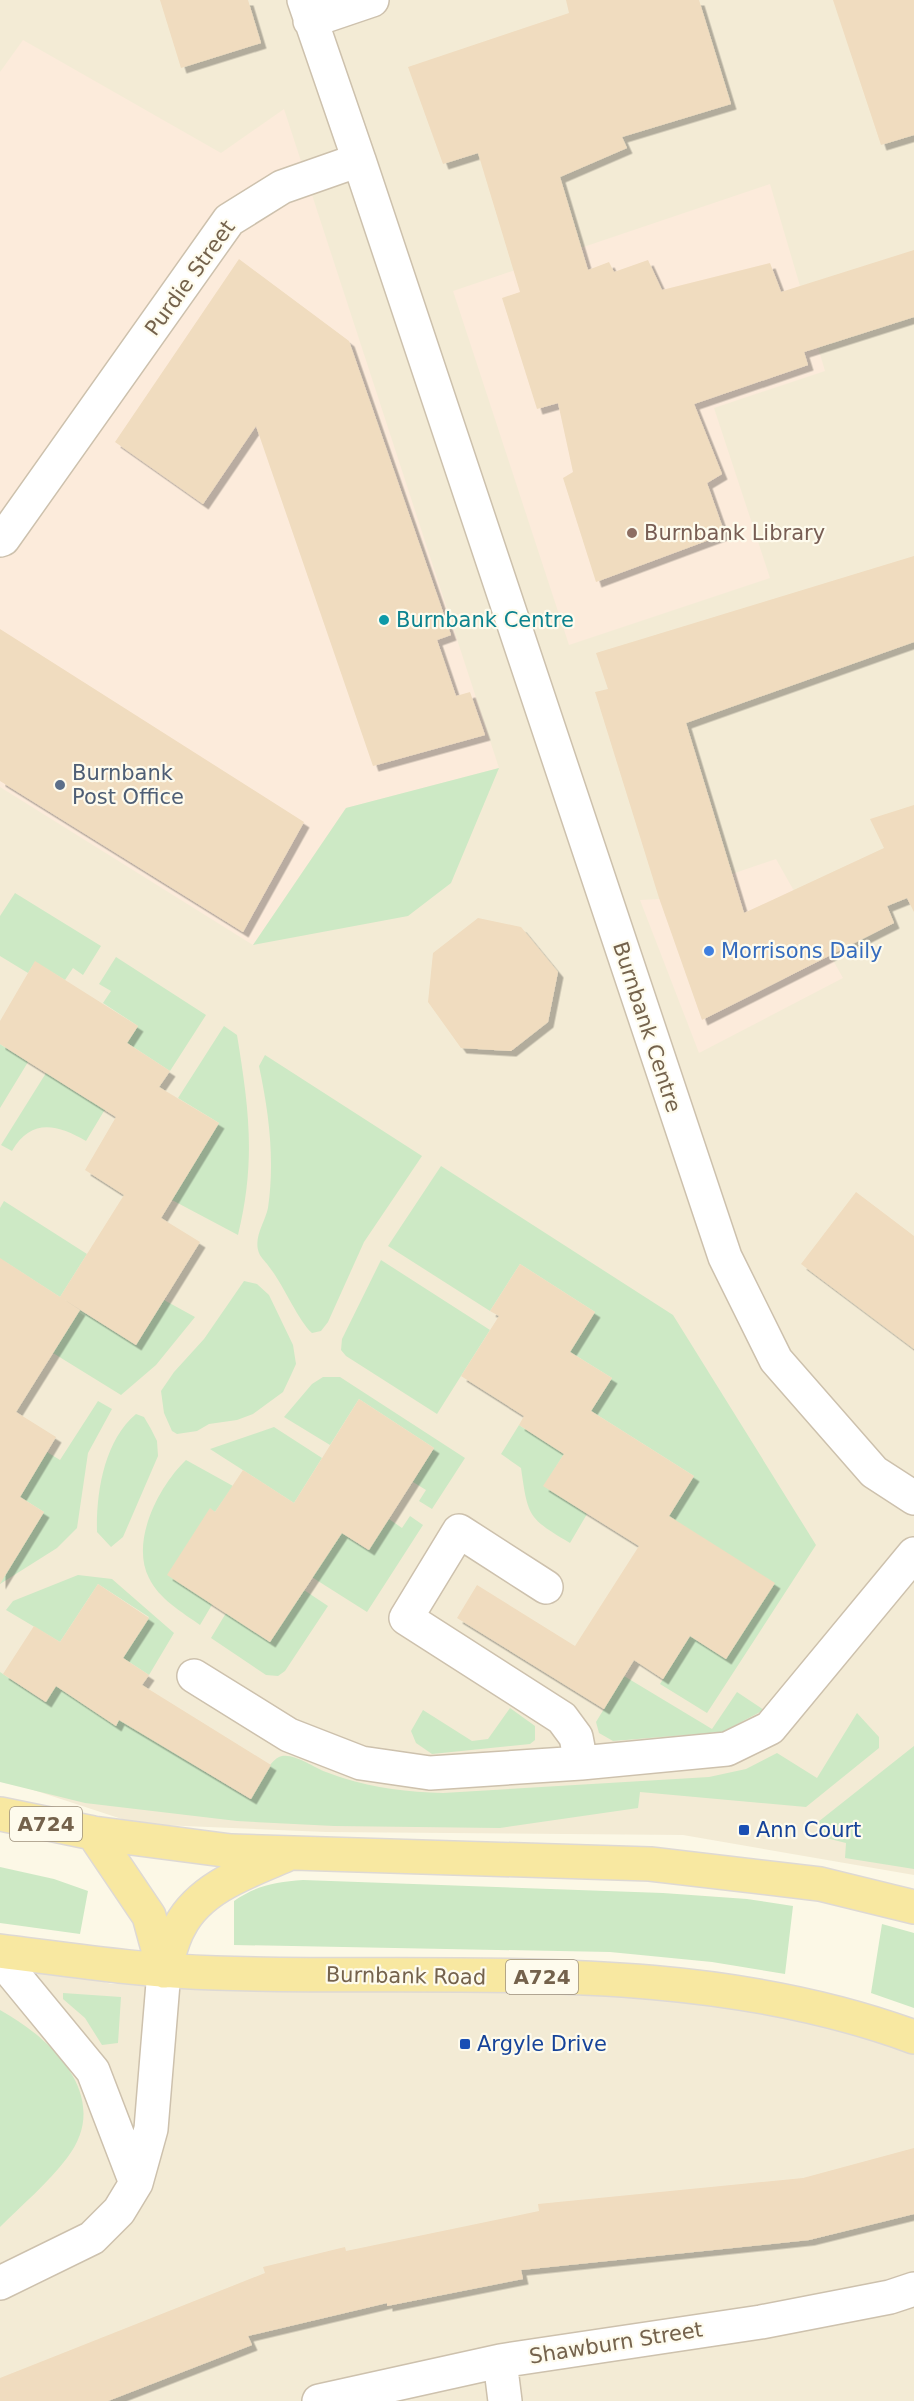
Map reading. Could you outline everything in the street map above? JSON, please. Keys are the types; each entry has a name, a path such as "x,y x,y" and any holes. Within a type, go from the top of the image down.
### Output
{"main road":[{"name":"A724","path":"0,1814 93,1833 231,1851 650,1864 820,1884 914,1907"},
{"name":"A724","path":"93,1833 149,1916 164,1971"},
{"name":"A724","path":"164,1971 180,1925 205,1896 234,1877 292,1852"},
{"name":"Burnbank Road","path":"0,1951 164,1971 578,1978 704,1987 823,2008 914,2037"}],"street":[{"path":"359,160 307,11 372,0"},
{"name":"Purdie Street","path":"0,540 65,454 229,220 282,187 359,160"},
{"name":"Burnbank Centre","path":"359,160 725,1257 776,1360 874,1472 914,1498"},
{"path":"546,1587 459,1531 406,1618 562,1718 576,1737 581,1763"},
{"path":"194,1676 289,1735 361,1763 430,1773 581,1763 727,1749 770,1728 914,1554"},
{"path":"0,1958 93,2071 136,2183"},
{"path":"0,2283 92,2238 120,2211 136,2183 151,2129 164,1971"},
{"name":"Shawburn Street","path":"319,2401 500,2361 761,2322 890,2297 914,2289"},
{"path":"500,2361 505,2401"}],"shaded area":[{"path":"0,0 914,0 914,1875 683,1835 326,1832 137,1824 0,1779"},
{"path":"23,40 221,153 284,109 499,768 346,808 253,945 0,787 0,72"},
{"path":"770,184 825,371 714,408 770,578 569,645 453,291"},
{"path":"776,859 843,978 699,1053 640,900 659,899"},
{"path":"0,1950 111,1984 704,1987 914,2037 914,2401 0,2401"}],"green space":[{"path":"499,768 451,883 408,916 253,945 346,808"},
{"path":"15,893 101,946 83,975 73,968 65,980 35,962 28,973 0,956 0,916"},
{"path":"116,957 206,1015 170,1071 127,1043 138,1026 103,1003 111,991 99,984"},
{"path":"224,1026 237,1035 249,1135 247,1183 238,1235 172,1200 219,1123 178,1098"},
{"path":"0,1044 28,1062 0,1108"},
{"path":"265,1055 422,1156 364,1242 328,1322 321,1331 312,1333 260,1255 257,1242 268,1208 271,1172 266,1101 259,1066"},
{"path":"46,1073 90,1101 110,1101 86,1141 65,1131 45,1127 28,1133 19,1140 12,1151 1,1145"},
{"path":"441,1166 673,1315 816,1545 707,1713 660,1684 690,1636 726,1659 774,1583 664,1524 694,1476 591,1411 612,1378 570,1352 595,1312 520,1264 490,1311 388,1246"},
{"path":"4,1201 87,1254 60,1297 4,1261 0,1267 0,1208"},
{"path":"381,1260 490,1330 437,1414 346,1356 341,1350 342,1339"},
{"path":"244,1281 257,1284 269,1295 293,1345 296,1364 283,1392 253,1414 237,1420 209,1424 197,1431 177,1434 172,1431 164,1413 161,1391 174,1372 204,1339"},
{"path":"164,1300 195,1317 156,1365 121,1395 53,1353 80,1310 136,1345"},
{"path":"323,1377 340,1377 465,1458 432,1509 419,1501 426,1490 413,1482 434,1448 359,1399 330,1445 284,1417 312,1384"},
{"path":"98,1401 112,1409 88,1453 77,1528 57,1548 0,1584 0,1545 17,1556 44,1512 20,1497 47,1452 60,1460"},
{"path":"136,1414 144,1417 151,1429 157,1441 158,1456 123,1537 111,1547 97,1532 100,1485 116,1438"},
{"path":"519,1425 564,1454 544,1486 587,1514 570,1543 546,1528 532,1514 526,1497 521,1468 501,1454"},
{"path":"274,1427 322,1458 294,1503 210,1449"},
{"path":"186,1460 233,1486 215,1512 210,1509 169,1573 213,1603 200,1625 153,1586 144,1563 145,1531 150,1515 166,1484"},
{"path":"410,1516 423,1525 367,1612 288,1562 317,1517 368,1550 389,1519 402,1528"},
{"path":"78,1575 112,1579 174,1633 149,1675 123,1658 149,1617 98,1584 60,1642 6,1610 13,1601"},
{"path":"304,1590 328,1606 285,1671 278,1676 266,1675 211,1638 226,1613 270,1642"},
{"path":"0,1672 45,1702 56,1686 115,1725 142,1686 137,1730 250,1799 270,1765 279,1757 284,1756 296,1758 326,1772 369,1785 398,1790 443,1793 709,1777 746,1769 777,1753 817,1778 857,1713 879,1737 879,1748 806,1807 640,1792 638,1808 500,1828 334,1826 237,1821 85,1803 0,1782"},
{"path":"624,1676 712,1729 737,1692 764,1710 722,1732 613,1741 599,1733 596,1722"},
{"path":"510,1708 535,1726 535,1740 530,1744 432,1754 416,1743 411,1731 423,1710 472,1741 488,1739"},
{"path":"914,1746 914,1869 845,1858 846,1843 818,1836 818,1822"},
{"path":"0,1867 54,1879 88,1891 80,1934 0,1923"},
{"path":"303,1880 663,1893 747,1899 793,1906 785,1974 712,1962 610,1952 234,1945 234,1901 267,1885"},
{"path":"882,1924 914,1933 914,2008 871,1993"},
{"path":"63,1993 121,1997 118,2043 102,2045 85,2018 63,1999"},
{"path":"0,2010 39,2036 56,2053 70,2072 80,2092 84,2113 80,2135 67,2158 0,2227"}],"building":[{"path":"160,0 248,0 261,43 181,68"},
{"path":"566,0 699,0 731,104 622,137 627,148 560,177 588,270 609,262 614,272 648,260 662,290 770,263 781,292 914,250 914,317 804,352 808,365 694,404 722,474 707,483 725,534 596,582 563,478 573,472 558,403 537,409 502,298 520,292 478,153 443,164 408,67 569,13"},
{"path":"833,0 914,0 914,135 881,145"},
{"name":"Burnbank Centre","path":"239,259 349,341 451,635 437,640 456,696 470,692 485,735 373,766 256,426 203,504 115,442"},
{"path":"914,556 914,642 686,723 744,913 884,848 870,819 914,805 914,912 907,898 887,906 894,923 702,1020 659,898 595,692 608,689 596,653"},
{"path":"0,629 304,822 243,932 0,781"},
{"path":"478,918 521,927 558,972 548,1022 511,1051 461,1048 428,1002 433,953"},
{"path":"35,961 138,1026 127,1043 170,1071 159,1087 219,1123 161,1218 200,1242 136,1345 60,1297 124,1195 85,1170 116,1117 0,1044 0,1021"},
{"path":"856,1192 914,1236 914,1349 801,1264"},
{"path":"0,1258 80,1310 16,1412 56,1437 20,1497 44,1512 0,1584"},
{"path":"520,1264 595,1312 570,1352 612,1378 591,1411 694,1476 669,1516 775,1583 726,1659 690,1636 663,1679 634,1660 604,1709 457,1618 477,1585 575,1646 639,1546 543,1486 564,1454 519,1425 524,1416 461,1376 499,1316 490,1311"},
{"path":"359,1399 434,1448 369,1550 342,1533 270,1642 167,1575 210,1508 215,1512 243,1470 294,1503"},
{"path":"98,1584 149,1618 123,1658 149,1675 142,1685 271,1765 251,1799 119,1720 116,1726 56,1686 46,1702 3,1674 34,1626 60,1642"},
{"path":"914,2148 914,2214 809,2240 521,2270 523,2279 387,2306 387,2303 248,2336 252,2345 108,2401 0,2401 0,2378 265,2273 263,2267 345,2247 346,2251 539,2211 538,2204 803,2178"}],"place":[{"name":"Burnbank Library","path":"632,533"},
{"name":"Burnbank Centre","path":"384,620"},
{"name":"Burnbank Post Office","path":"60,785"},
{"name":"Morrisons Daily","path":"709,951"},
{"name":"Ann Court","path":"744,1830"},
{"name":"Argyle Drive","path":"465,2044"}]}
